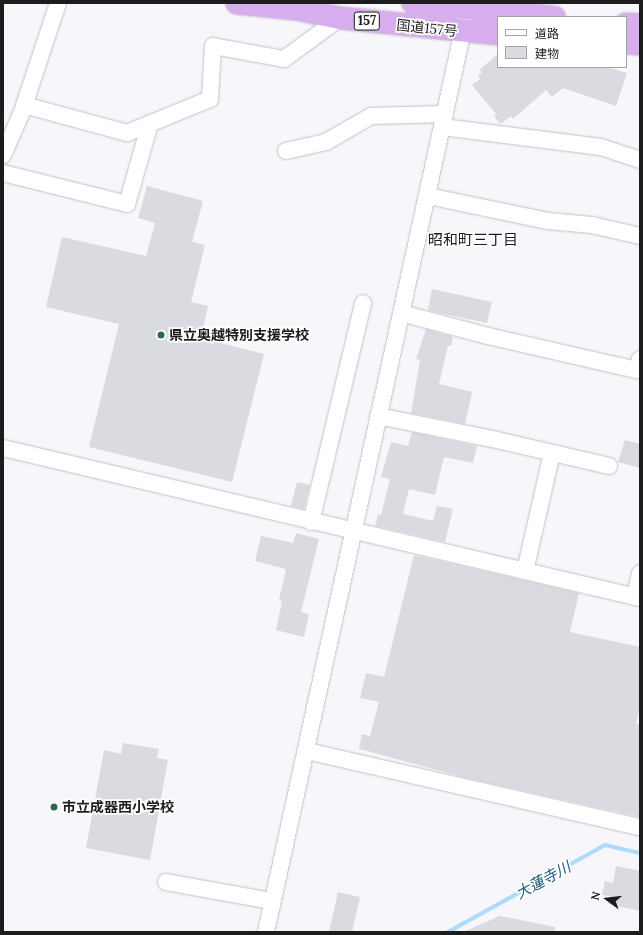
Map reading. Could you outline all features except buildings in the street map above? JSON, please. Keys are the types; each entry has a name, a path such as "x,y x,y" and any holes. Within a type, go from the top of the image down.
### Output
{"highway":[{"name":"国道157号","path":"237,3 296,9 340,18 463,32 497,34"},
{"name":"国道157号","path":"421,3 543,16"},
{"path":"627,24 640,25"},
{"path":"627,43 640,44"}],"street":[{"path":"3,155 7,136 24,105 58,3"},
{"path":"266,932 307,751 352,532 428,196 468,9"},
{"path":"24,105 127,133 210,98 213,46 284,59 340,18"},
{"path":"286,151 326,142 371,116 444,120 601,147 640,160"},
{"path":"3,173 128,204 150,123"},
{"path":"428,196 548,221 592,225 640,236"},
{"path":"311,522 363,303"},
{"path":"401,313 488,336 639,367"},
{"path":"378,416 552,452 609,466"},
{"path":"3,448 352,532 638,597 640,574"},
{"path":"525,572 552,452"},
{"path":"307,751 640,827"},
{"path":"166,882 272,901"}],"waterway":[{"name":"大蓮寺川","path":"448,932 605,845 640,853"}],"place":[{"name":"県立奥越特別支援学校","path":"161,335"},
{"name":"市立成器西小学校","path":"54,807"}],"district":[{"name":"昭和町三丁目","path":"473,240"}]}
